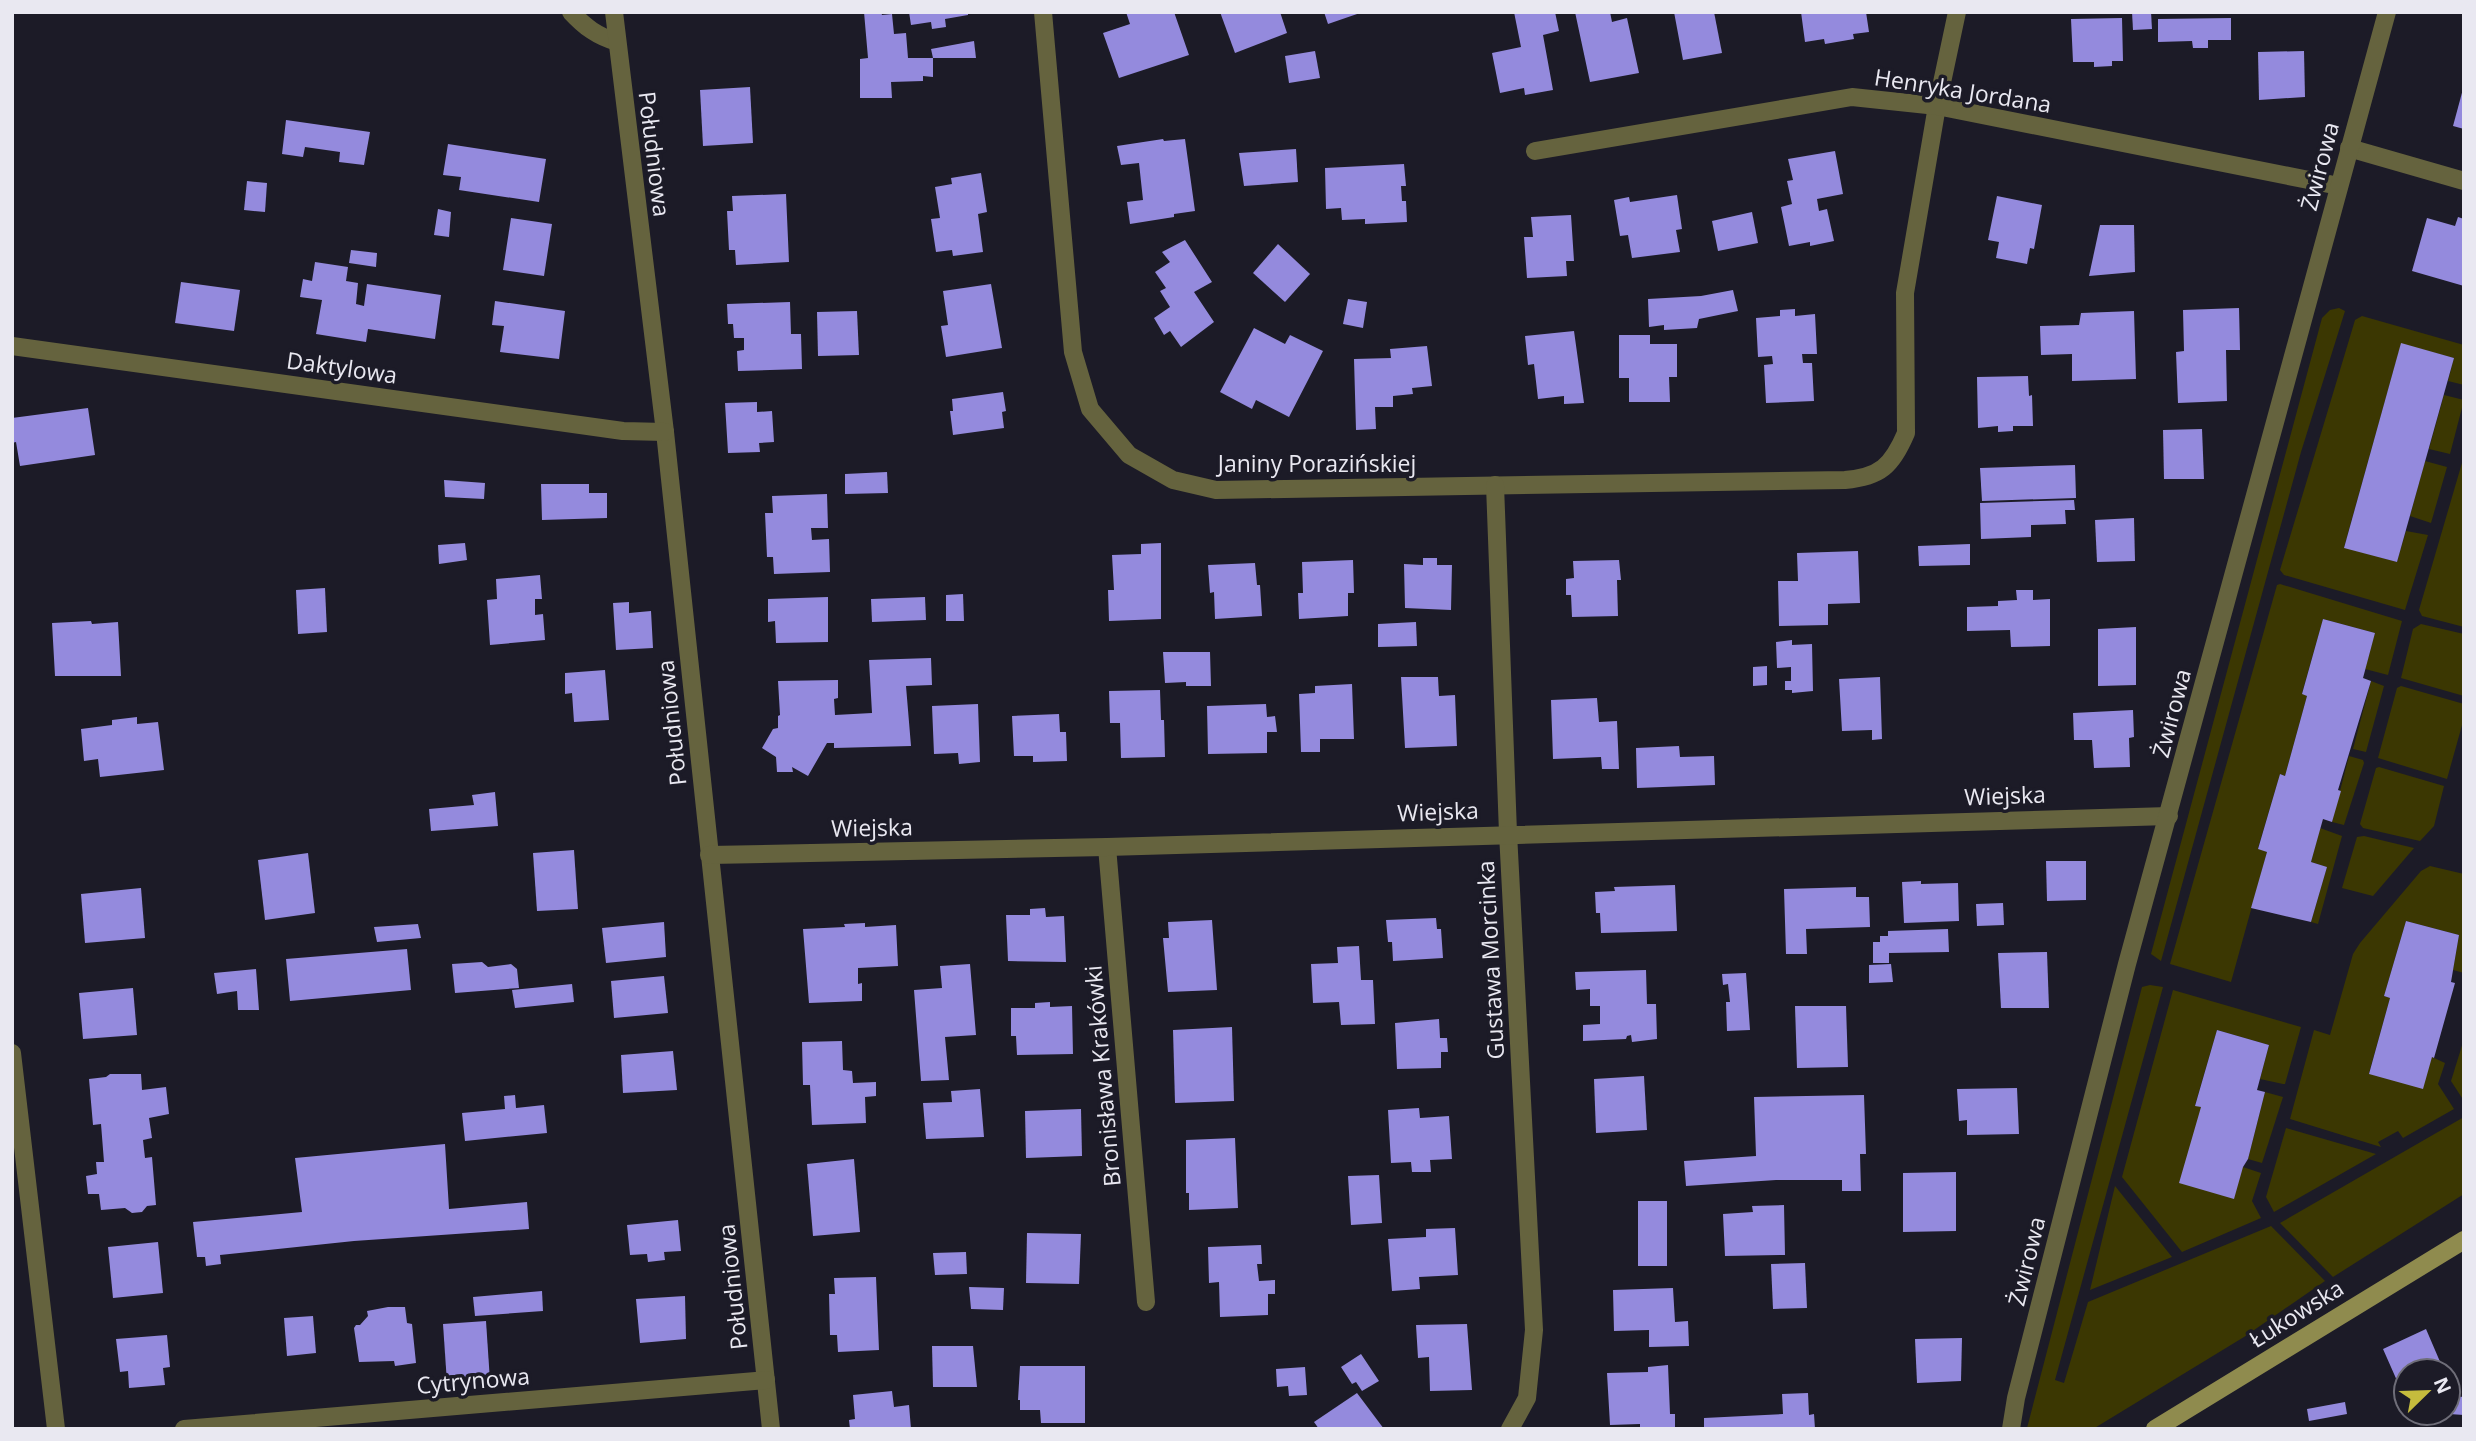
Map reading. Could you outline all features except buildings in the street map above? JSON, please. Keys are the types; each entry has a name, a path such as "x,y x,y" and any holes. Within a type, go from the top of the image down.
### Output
{"main road":[{"name":"Łukowska","path":"2155,1429 2464,1240"}],"street":[{"path":"571,12 601,37 617,42"},
{"name":"Południowa","path":"614,12 665,432 771,1429"},
{"name":"Janiny Porazińskiej","path":"1043,12 1073,352 1090,410 1129,455 1173,480 1216,490 1845,481 1866,478 1886,466 1899,450 1906,433 1905,293 1937,106"},
{"path":"1937,106 1957,12"},
{"name":"Żwirowa","path":"2011,1429 2016,1398 2123,977 2387,12"},
{"name":"Henryka Jordana","path":"1535,151 1852,97 1937,106 2339,186"},
{"path":"2349,148 2464,181"},
{"name":"Daktylowa","path":"12,346 623,431 665,432"},
{"name":"Gustawa Morcinka","path":"1495,485 1508,833 1534,1330 1527,1398 1510,1429"},
{"name":"Wiejska","path":"709,855 1107,847 1508,833 2169,816"},
{"name":"Bronisława Krakówki","path":"1107,847 1146,1302"},
{"path":"12,1054 56,1429"},
{"name":"Cytrynowa","path":"184,1429 766,1380"}],"shaded area":[{"path":"2339,308 2345,311 2301,452 2161,961 2151,954 2322,318 2330,310"},
{"path":"2362,316 2464,345 2464,385 2448,381 2454,358 2401,344 2344,547 2397,562 2406,531 2428,535 2405,610 2284,575 2280,570 2355,320"},
{"path":"2444,395 2464,400 2450,454 2429,449"},
{"path":"2464,456 2464,627 2422,616 2419,610"},
{"path":"2425,461 2447,467 2431,523 2410,516"},
{"path":"2277,585 2402,621 2388,675 2365,669 2375,633 2323,619 2302,693 2307,696 2285,776 2280,774 2258,848 2267,852 2231,982 2170,964"},
{"path":"2421,624 2464,634 2464,696 2401,678 2413,629"},
{"path":"2371,681 2384,686 2366,752 2353,749"},
{"path":"2401,686 2464,704 2464,718 2447,779 2378,758 2397,688"},
{"path":"2349,756 2363,760 2364,763 2344,825 2332,822"},
{"path":"2376,768 2444,786 2434,826 2420,841 2363,828 2360,824"},
{"path":"2320,828 2342,836 2318,924 2311,922 2327,867 2311,862"},
{"path":"2364,836 2414,848 2373,896 2342,888 2357,837"},
{"path":"2430,866 2464,874 2464,973 2453,970 2459,935 2406,921 2384,996 2390,998 2369,1073 2432,1057 2445,1063 2438,1084 2454,1109 2403,1138 2398,1131 2378,1142 2381,1147 2290,1119 2314,1030 2330,1035 2353,954 2421,871"},
{"path":"2142,987 2163,987 2055,1380 2064,1383 2088,1302 2271,1226 2325,1281 2244,1337 2093,1429 2027,1428"},
{"path":"2173,990 2301,1027 2285,1084 2260,1079 2269,1045 2217,1030 2195,1105 2201,1107 2243,1167 2261,1173 2252,1201 2261,1218 2182,1252 2122,1177"},
{"path":"2464,1039 2464,1101 2451,1081"},
{"path":"2265,1092 2283,1097 2262,1163 2248,1159"},
{"path":"2464,1117 2464,1194 2333,1277 2280,1223"},
{"path":"2286,1128 2376,1154 2274,1212 2266,1197"},
{"path":"2115,1186 2172,1257 2090,1290"}]}
